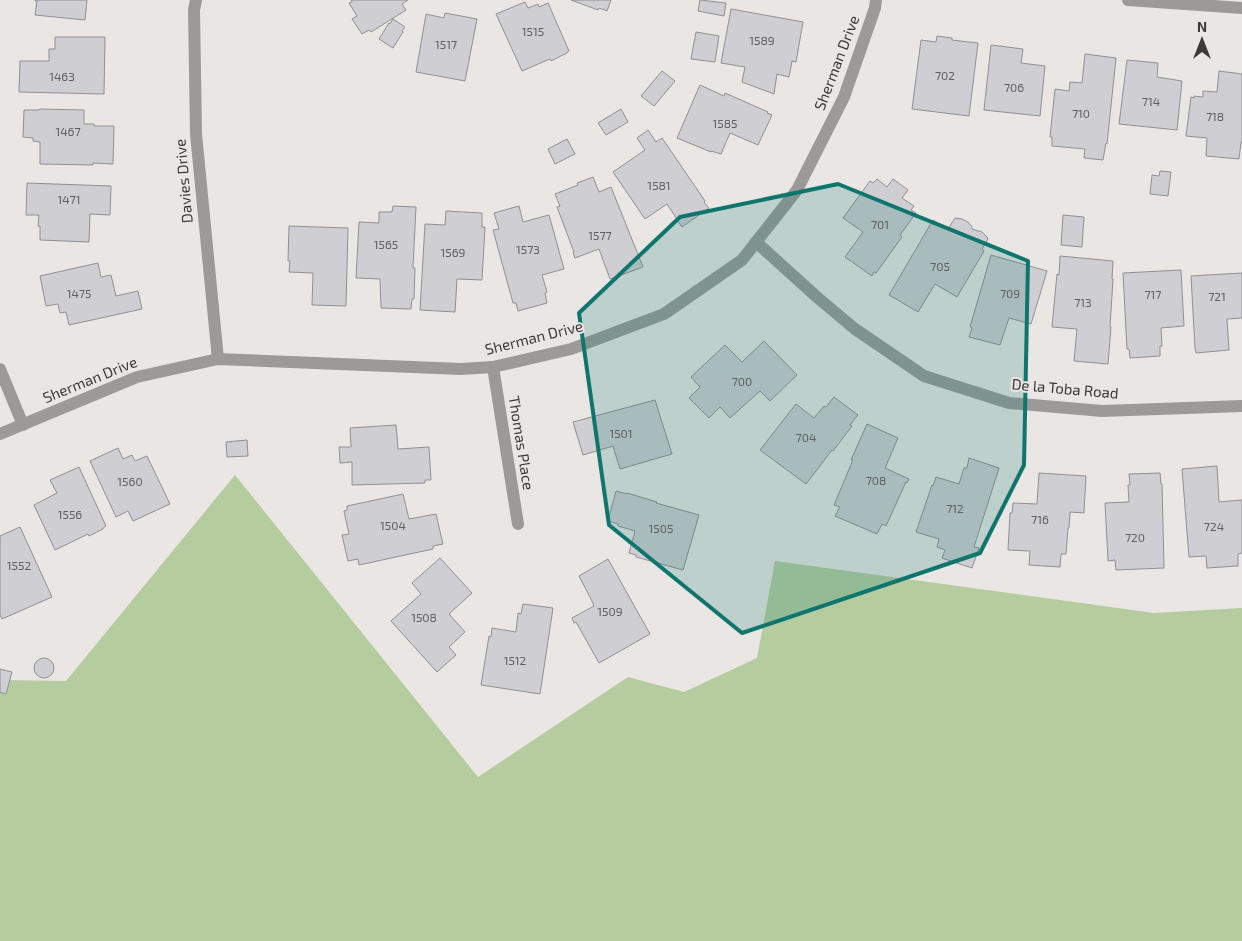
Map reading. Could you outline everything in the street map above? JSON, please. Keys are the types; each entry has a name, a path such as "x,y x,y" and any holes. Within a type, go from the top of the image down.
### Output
{"street":[{"name":"Davies Drive","path":"196,0 194,10 196,134 218,359"},
{"name":"Sherman Drive","path":"0,434 137,377 218,359 461,369 493,367 571,349 664,314 742,260 797,190 844,97 875,8 876,0"},
{"path":"1128,0 1242,8"},
{"name":"De la Toba Road","path":"756,242 855,329 924,376 1009,403 1102,411 1242,406"},
{"name":"Thomas Place","path":"493,367 518,524"},
{"path":"0,369 23,425"}],"highlighted area":[{"path":"838,184 1028,261 1024,465 980,553 742,633 609,525 579,313 680,217"}],"green space":[{"path":"235,475 478,777 628,677 684,692 757,658 775,561 1154,613 1242,608 1242,941 0,941 0,680 66,681"}],"building":[{"path":"35,0 87,0 85,20 35,15 37,1"},
{"path":"351,0 408,0 402,4 406,10 371,32 369,30 362,34 352,19 357,16 349,3 352,2"},
{"path":"571,0 611,0 607,11 599,8 598,10"},
{"path":"700,0 726,3 724,16 698,11"},
{"path":"525,2 528,8 538,4 539,7 548,3 569,51 551,61 550,59 522,71 496,14"},
{"path":"731,9 803,22 796,62 792,61 789,77 777,74 774,94 742,82 745,67 721,63"},
{"path":"445,13 477,19 465,81 416,72 426,14 444,18"},
{"path":"393,19 405,27 393,48 379,39"},
{"path":"696,32 719,36 715,62 691,59"},
{"path":"937,36 978,43 969,116 912,109 921,40 936,42"},
{"path":"55,37 105,37 104,94 19,92 20,61 49,61 49,49 55,49"},
{"path":"991,45 1023,49 1021,63 1045,66 1040,116 984,110"},
{"path":"1085,54 1116,58 1107,144 1103,160 1084,158 1085,149 1052,146 1052,137 1050,137 1055,89 1069,91 1070,82 1082,83"},
{"path":"1127,60 1158,63 1157,77 1182,81 1177,130 1119,124"},
{"path":"662,71 675,81 654,106 641,96"},
{"path":"1219,71 1242,74 1242,142 1239,159 1206,156 1207,138 1186,136 1191,97 1203,97 1203,91 1217,92"},
{"path":"700,85 724,96 725,93 772,115 758,145 730,133 721,154 711,152 677,138"},
{"path":"621,109 628,122 606,135 598,123"},
{"path":"24,110 84,110 84,124 114,126 113,164 40,164 40,142 33,141 33,138 23,137"},
{"path":"648,130 656,142 662,138 709,208 682,227 667,204 645,219 613,172 645,150 637,138"},
{"path":"567,139 575,154 555,164 548,149"},
{"path":"1160,171 1171,172 1168,196 1150,194 1152,175 1159,176"},
{"path":"593,177 599,192 611,187 643,267 610,279 599,249 575,258 557,207 560,206 555,194"},
{"path":"877,179 887,187 893,179 908,190 902,198 914,206 911,210 916,213 900,235 902,237 872,276 845,257 863,232 843,218 870,181 873,183"},
{"path":"27,183 111,186 110,215 90,214 89,242 40,240 39,215 26,215"},
{"path":"393,206 416,207 413,268 415,268 414,299 412,299 411,309 381,308 380,279 356,278 359,222 379,223 379,212 392,212"},
{"path":"519,206 523,222 549,215 564,269 542,275 547,292 545,293 547,303 518,311 516,303 513,303 493,230 499,229 494,213"},
{"path":"446,211 482,213 482,227 485,227 482,280 457,279 455,312 420,310 425,224 445,225"},
{"path":"1063,215 1084,217 1082,247 1061,245"},
{"path":"955,218 968,222 972,229 982,232 988,239 982,249 984,251 957,297 935,284 918,312 889,295 933,220 948,229"},
{"path":"289,226 348,228 346,306 312,305 313,273 289,272"},
{"path":"991,255 1047,271 1031,324 1009,318 1000,345 969,337 972,328 970,327"},
{"path":"1060,256 1113,261 1108,364 1074,361 1077,329 1052,327"},
{"path":"98,263 101,277 111,275 116,296 138,291 142,309 69,325 66,312 60,313 58,304 46,306 40,276"},
{"path":"1181,270 1184,326 1161,328 1162,346 1160,346 1160,356 1130,358 1129,349 1127,349 1123,273"},
{"path":"1242,273 1242,318 1227,319 1229,350 1196,353 1191,276"},
{"path":"764,341 797,375 770,401 760,391 730,418 720,407 709,418 689,398 700,387 691,377 725,345 742,362"},
{"path":"834,397 858,415 850,425 852,426 806,484 760,450 796,404 814,418"},
{"path":"655,400 672,454 620,469 613,446 583,455 573,422"},
{"path":"867,424 898,438 885,468 909,479 886,526 882,524 877,534 835,516 840,507 834,505"},
{"path":"396,425 398,449 429,447 431,480 425,480 425,483 352,485 352,462 340,463 339,447 351,447 350,428"},
{"path":"247,440 248,456 227,457 226,442"},
{"path":"118,448 123,459 132,455 135,461 147,456 170,504 133,521 128,511 116,517 90,461"},
{"path":"969,458 999,468 974,547 979,548 972,568 942,558 945,550 937,547 939,539 916,532 936,477 959,484 964,468 967,468"},
{"path":"1217,466 1219,502 1242,500 1242,553 1238,554 1238,566 1207,568 1206,556 1189,557 1182,469"},
{"path":"79,467 106,526 89,536 88,534 55,550 34,505 57,493 50,480"},
{"path":"1039,473 1086,476 1084,513 1070,512 1066,554 1061,554 1060,567 1029,565 1030,551 1008,550 1010,513 1012,513 1013,503 1037,504"},
{"path":"1160,473 1162,484 1164,568 1116,570 1115,560 1108,561 1105,503 1129,502 1129,474"},
{"path":"616,491 699,515 683,570 636,557 636,555 629,553 635,531 608,521"},
{"path":"403,494 409,519 436,514 443,544 433,546 433,549 359,565 358,559 348,561 342,535 349,534 344,511 347,510 347,506"},
{"path":"20,527 52,597 2,619 0,615 0,536"},
{"path":"440,558 472,593 449,614 465,632 449,647 456,655 437,672 391,621 421,594 412,583"},
{"path":"608,559 650,634 599,663 572,618 594,606 579,576"},
{"path":"523,604 553,608 540,694 481,685 492,628 516,632 518,613 521,614"},
{"path":"44,658 51,661 54,668 51,675 44,678 37,675 34,668 37,661"},
{"path":"0,669 12,672 6,694 0,692"}]}
